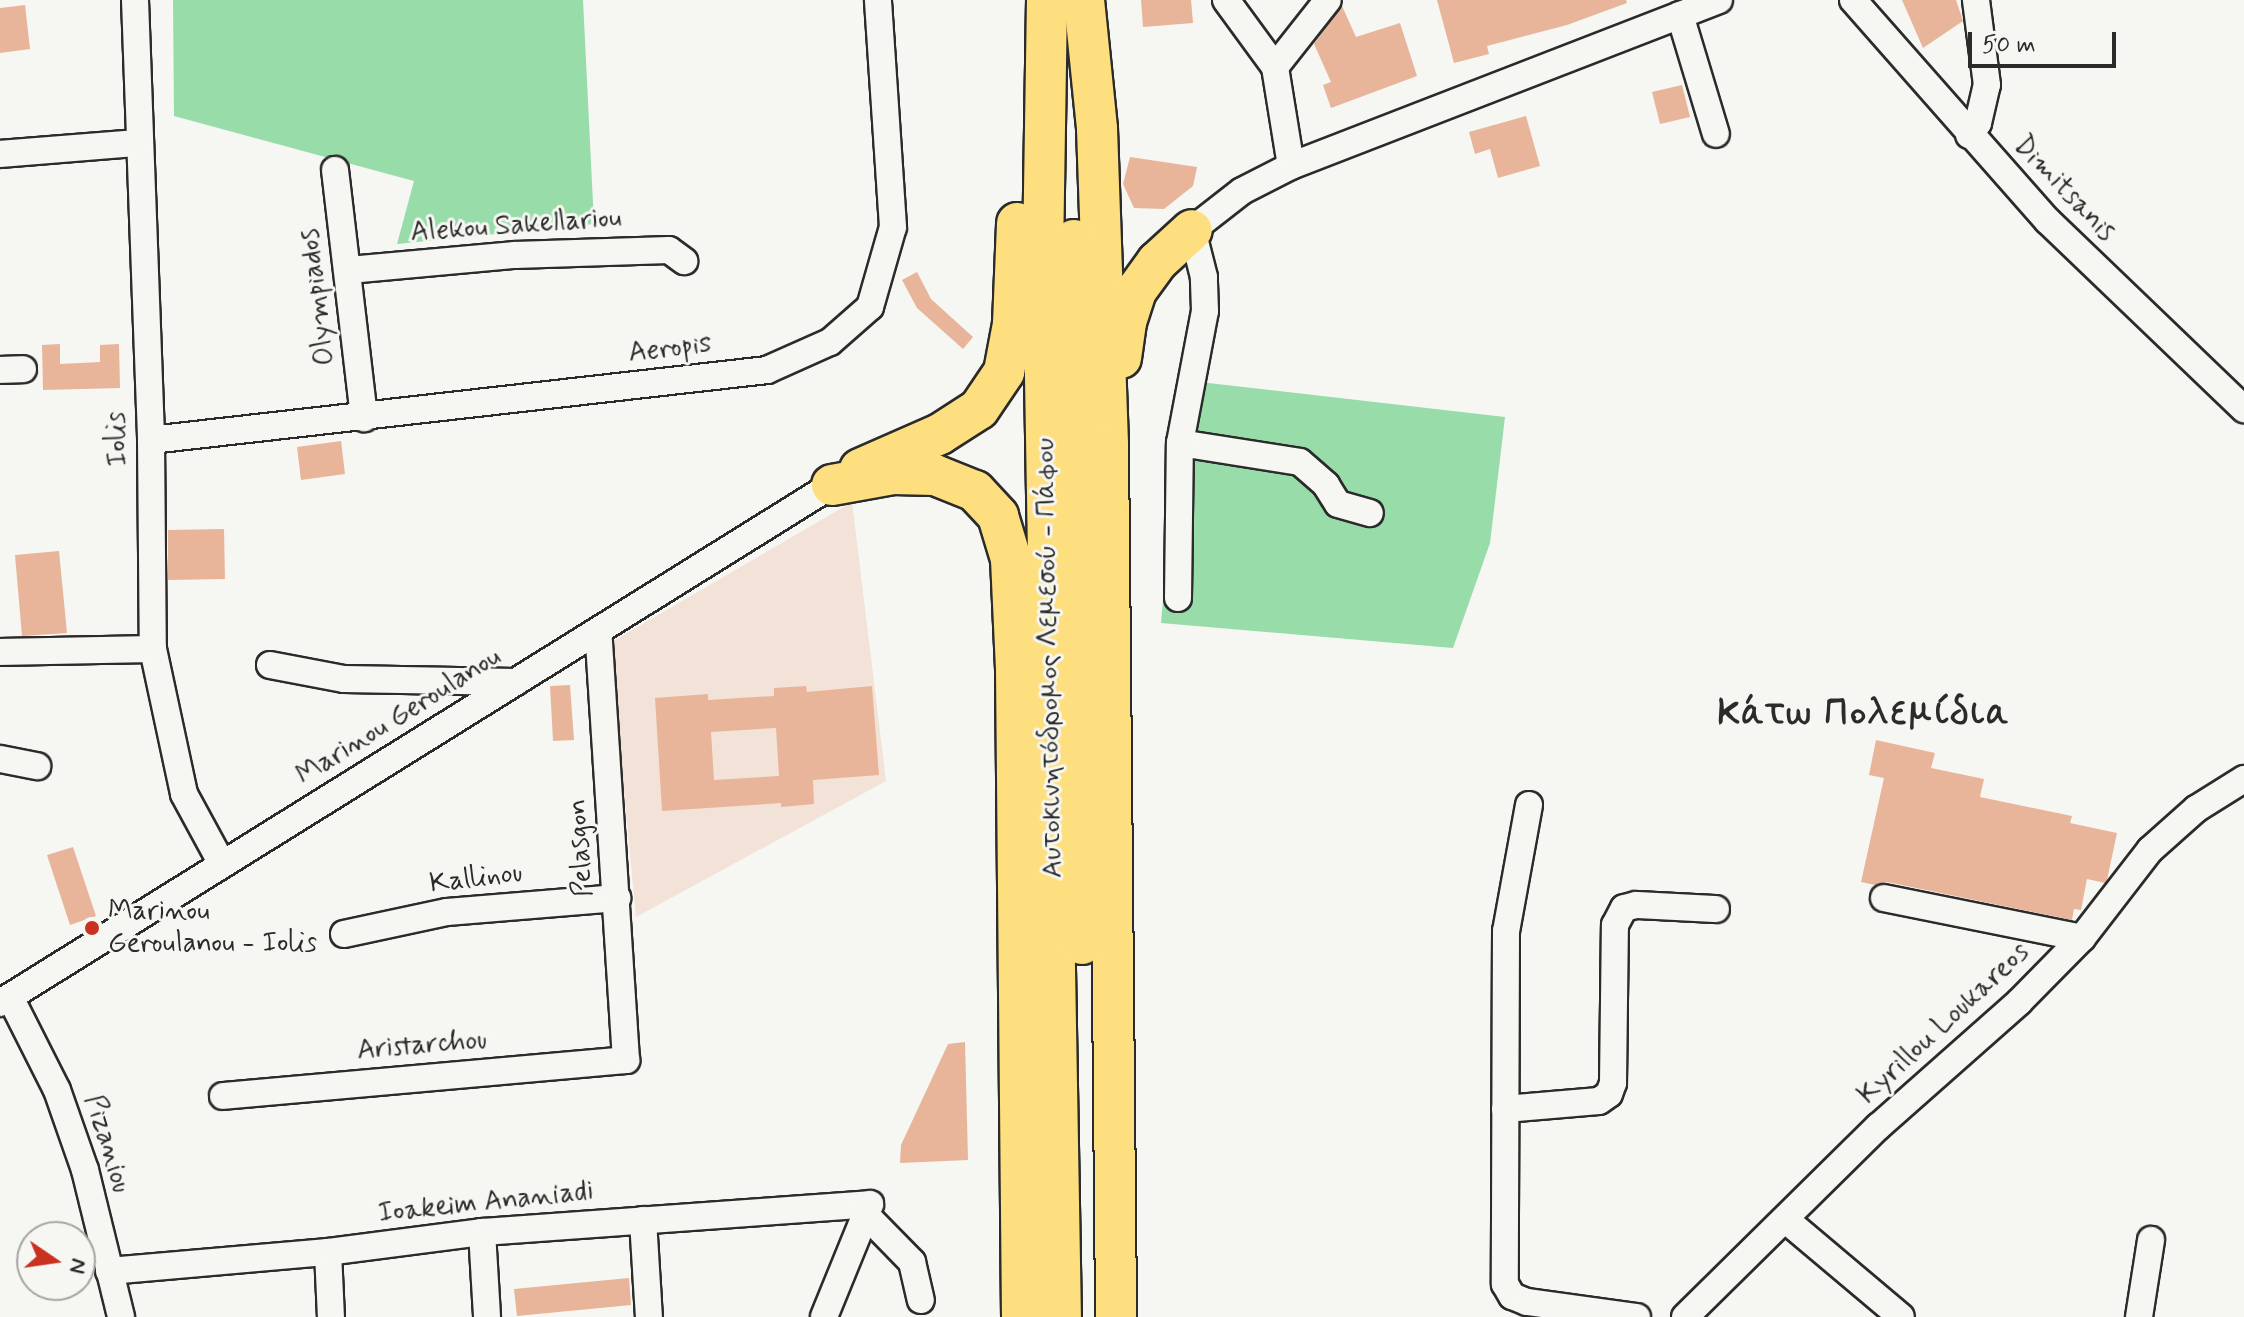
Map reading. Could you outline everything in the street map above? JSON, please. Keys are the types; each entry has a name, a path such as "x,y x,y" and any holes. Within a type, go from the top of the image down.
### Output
{"highway":[{"path":"832,485 884,456 953,426 979,409 1004,372 1013,324 1025,0"},
{"name":"Αυτοκινητόδρομος Λεμεσού - Πάφου","path":"1047,0 1043,259 1061,1317"},
{"name":"Αυτοκινητόδρομος Λεμεσού - Πάφου","path":"1077,0 1073,154 1087,1317"},
{"path":"1084,0 1097,129 1108,445 1116,1317"},
{"path":"1108,445 1126,322 1136,291 1157,262 1192,230"},
{"path":"1016,669 1028,433 1043,259"},
{"path":"832,485 893,474 935,475 975,491 998,516 1011,559 1016,669 1022,1317"}],"street":[{"name":"Iolis","path":"135,0 151,440 153,649 184,794 222,864"},
{"name":"Aeropis","path":"151,440 767,370 830,342 870,307 893,227 878,0"},
{"path":"1226,0 1275,67 1291,166"},
{"path":"1275,67 1328,0"},
{"path":"1178,598 1180,443 1205,311 1204,277 1192,230 1242,191 1291,166 1719,0"},
{"name":"Dimitsanis","path":"1853,0 1969,135 2059,232 2244,409"},
{"path":"1969,135 1978,123 1987,85 1976,0"},
{"path":"1680,15 1716,134"},
{"path":"0,154 138,143"},
{"name":"Olympiados","path":"335,170 364,418"},
{"name":"Alekou Sakellariou","path":"349,270 515,255 654,250 669,250 684,261"},
{"path":"1180,443 1300,462 1326,485 1338,504 1370,513"},
{"name":"Marinou Geroulanou","path":"5,1000 832,485"},
{"name":"Pelasgon","path":"598,632 626,1060"},
{"path":"0,652 153,649"},
{"path":"270,665 344,679 516,682"},
{"path":"0,759 37,766"},
{"name":"Kyrillou Loukareos","path":"1685,1317 1879,1126 2019,1002 2082,938 2150,850 2196,809 2244,779"},
{"path":"1529,805 1506,931 1505,1284 1512,1296 1527,1302 1637,1317"},
{"name":"Kallinou","path":"344,934 447,912 617,898"},
{"path":"1884,898 2082,938"},
{"path":"1505,1109 1599,1101 1609,1094 1613,1083 1615,925 1624,908 1636,905 1716,909"},
{"name":"Pizaniou","path":"5,1000 57,1090 85,1170 121,1317"},
{"name":"Aristarchou","path":"223,1096 626,1060"},
{"path":"824,1317 868,1209 912,1262 921,1300"},
{"name":"Ioakeim Ananiadi","path":"109,1271 328,1252 482,1232 643,1220 868,1209"},
{"path":"643,1220 649,1317"},
{"path":"1786,1220 1901,1317"},
{"path":"482,1232 487,1317"},
{"path":"2139,1317 2151,1240"},
{"path":"328,1252 331,1317"}],"shaded area":[{"path":"852,502 886,781 636,917 610,643"}],"green space":[{"path":"173,0 583,0 594,224 397,244 414,181 174,116"},
{"path":"1182,380 1505,417 1490,543 1453,648 1161,623"}],"building":[{"path":"1141,0 1191,0 1193,23 1143,27"},
{"path":"1437,0 1626,0 1627,3 1567,25 1487,46 1489,54 1454,63"},
{"path":"1902,0 1956,0 1963,21 1923,48"},
{"path":"25,5 30,49 0,53 0,8"},
{"path":"1342,6 1356,37 1400,23 1417,76 1331,108 1323,85 1331,82 1314,44"},
{"path":"1682,85 1690,117 1660,124 1652,92"},
{"path":"1526,116 1540,166 1498,178 1490,149 1475,154 1469,132"},
{"path":"1130,157 1197,167 1193,186 1164,209 1134,208 1123,184"},
{"path":"917,272 931,299 973,337 963,349 917,308 902,280"},
{"path":"60,344 60,364 100,362 100,345 119,344 120,388 43,390 42,345"},
{"path":"341,441 345,474 301,480 297,447"},
{"path":"224,529 225,579 168,580 168,530"},
{"path":"59,551 67,633 22,636 15,555"},
{"path":"570,685 574,740 553,741 550,686"},
{"path":"806,686 807,692 872,686 879,775 813,780 814,804 781,807 781,803 662,811 655,698 708,694 708,700 774,696 774,688","holes":["776,728 779,776 714,780 711,732"]},
{"path":"1876,740 1935,753 1931,768 1984,779 1980,797 2072,816 2070,823 2117,833 2107,880 2105,883 2087,879 2081,910 2074,909 2072,920 1887,882 1875,885 1861,882 1884,778 1869,775"},
{"path":"73,847 96,916 70,925 47,855"},
{"path":"965,1042 968,1160 900,1163 901,1145 948,1044"},
{"path":"629,1278 631,1305 517,1316 514,1289"}],"place":[{"name":"Marinou Geroulanou - Iolis","path":"92,928"}],"district":[{"name":"Κάτω Πολεμίδια","path":"1864,715"}]}
